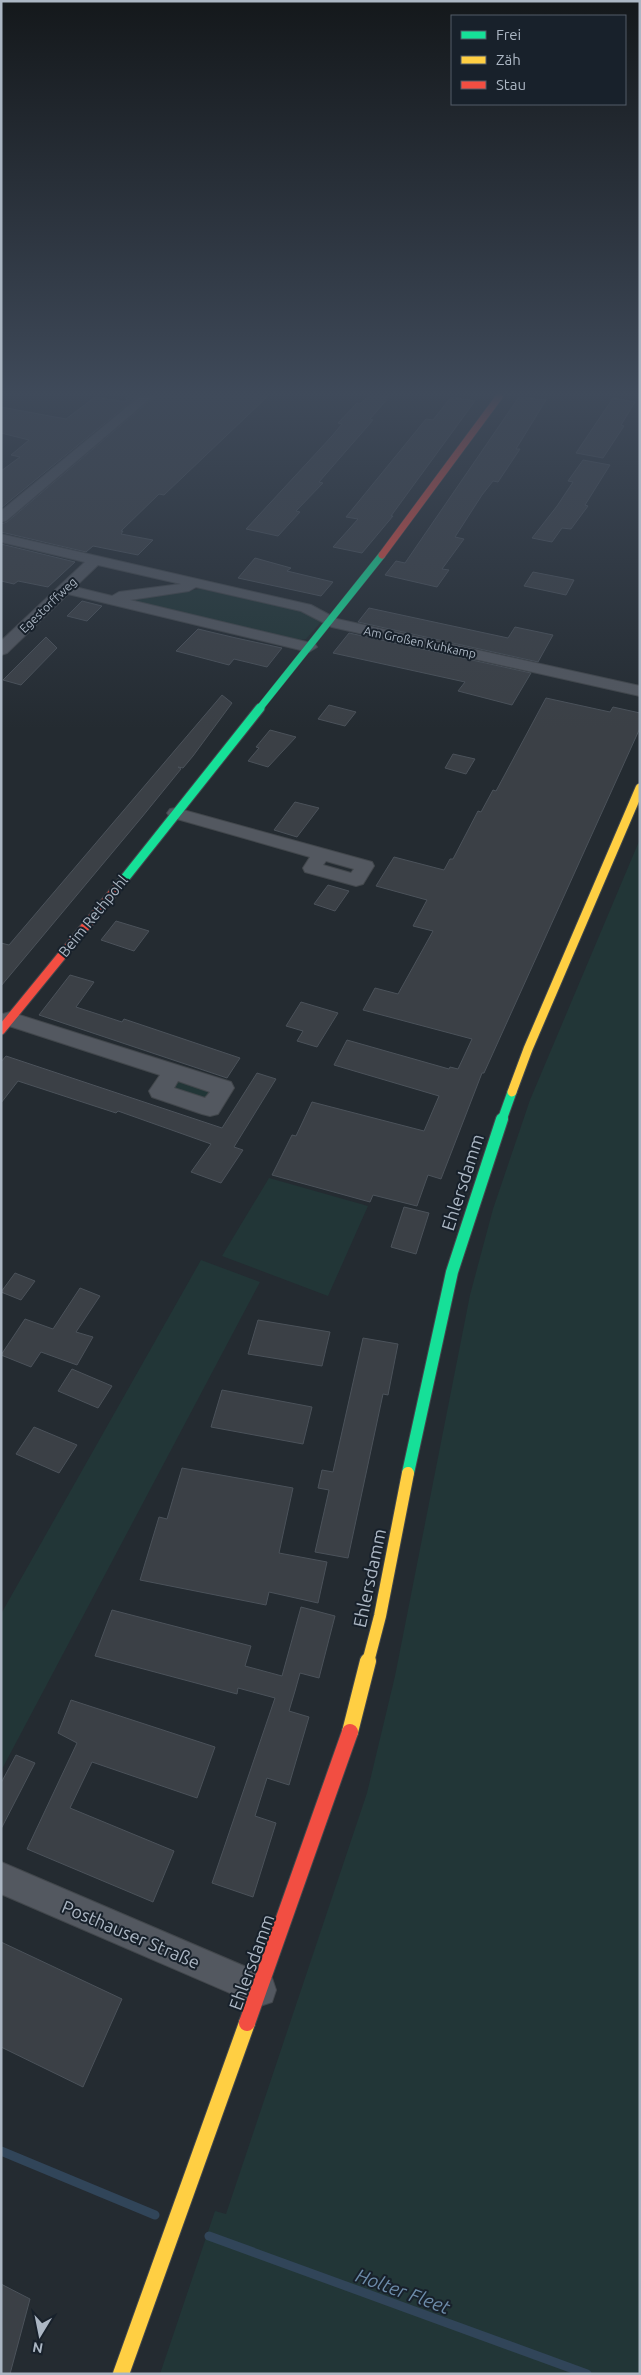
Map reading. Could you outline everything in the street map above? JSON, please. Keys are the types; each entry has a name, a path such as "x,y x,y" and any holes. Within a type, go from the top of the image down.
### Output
{"street":[{"path":"1,518 13,508"},
{"name":"Beim Rethpohl","path":"174,1072 6,1025 309,647 332,622 418,508"},
{"name":"Am Großen Kuhkamp","path":"1,538 306,608 332,622 640,690"},
{"name":"Egestorffweg","path":"1,650 71,590 96,560"},
{"name":"Am Großen Kuhkamp","path":"71,590 171,578"},
{"name":"Am Großen Kuhkamp","path":"105,599 202,585"},
{"name":"Am Großen Kuhkamp","path":"71,590 309,647"},
{"name":"Ehlersdamm","path":"121,2374 349,1738 383,1598 437,1336 452,1272 475,1196 528,1049 640,788"},
{"path":"176,813 321,854"},
{"name":"Posthauser Straße","path":"1,1878 260,1990"}],"green space":[{"path":"200,589 279,604 321,622 306,639 297,640 124,600"},
{"path":"640,839 640,2374 160,2374 215,2211 226,2214 367,1793 395,1676 470,1295 493,1209 530,1100"},
{"path":"180,1080 209,1091 208,1095 203,1099 175,1091 173,1086"},
{"path":"269,1178 368,1206 328,1296 222,1256"},
{"path":"201,1260 260,1282 1,1771 1,1614"}],"building":[{"path":"24,508 145,508 121,531 123,531 121,534 153,540 138,555 93,546 86,552 1,532 1,524 7,522"},
{"path":"266,508 299,508 296,511 300,512 278,536 246,529"},
{"path":"353,508 397,508 391,516 393,516 362,553 333,547 358,519 346,517"},
{"path":"443,508 474,508 455,537 464,539 442,569 449,570 437,587 385,575 396,561 405,563"},
{"path":"556,508 587,508 571,529 562,528 552,542 532,538"},
{"path":"1,544 75,562 48,587 18,581 14,584 1,581"},
{"path":"255,558 291,568 287,571 333,582 321,596 238,578"},
{"path":"533,572 574,580 566,595 524,586"},
{"path":"82,601 102,606 87,621 67,616"},
{"path":"369,608 508,638 515,627 553,635 538,662 358,622"},
{"path":"198,629 282,648 267,667 234,659 229,665 176,651"},
{"path":"349,633 531,673 512,705 458,691 465,682 333,653"},
{"path":"46,637 57,648 21,685 3,680"},
{"path":"222,695 232,703 193,756 183,768 178,767 181,769 1,986 1,943 9,945"},
{"path":"546,698 610,712 613,707 640,713 640,728 484,1073 482,1073 441,1179 428,1175 417,1206 373,1195 370,1202 272,1175 292,1135 296,1136 312,1102 424,1131 439,1096 334,1065 347,1040 449,1069 450,1067 458,1069 472,1039 363,1010 375,988 398,994 433,931 413,926 427,900 376,886 394,857 444,870 450,859 453,859 478,811 481,812 493,790 496,791"},
{"path":"329,705 356,712 345,726 318,719"},
{"path":"270,730 296,737 268,767 248,761 259,748 256,747"},
{"path":"453,754 475,759 466,774 445,768"},
{"path":"295,802 319,808 297,837 274,830"},
{"path":"328,885 349,891 335,911 314,904"},
{"path":"116,921 149,931 134,951 101,940"},
{"path":"70,975 94,982 76,1007 122,1022 124,1019 240,1058 227,1078 39,1015"},
{"path":"301,1002 338,1013 317,1047 297,1041 303,1031 286,1026"},
{"path":"6,1056 222,1128 257,1073 276,1079 234,1147 243,1150 221,1183 191,1172 211,1144 118,1111 116,1113 18,1081 1,1103 1,1062"},
{"path":"404,1207 429,1213 416,1254 391,1247"},
{"path":"15,1273 35,1281 21,1300 1,1292"},
{"path":"80,1288 100,1296 76,1332 93,1337 77,1365 41,1352 31,1367 1,1355 25,1319 53,1329"},
{"path":"258,1320 330,1332 322,1366 248,1354"},
{"path":"363,1338 398,1344 388,1395 383,1394 348,1558 315,1552 329,1490 318,1488 322,1470 333,1472"},
{"path":"72,1369 112,1386 98,1408 58,1391"},
{"path":"222,1390 312,1407 303,1444 211,1427"},
{"path":"34,1427 77,1445 59,1473 16,1454"},
{"path":"182,1468 293,1488 279,1553 327,1562 318,1603 269,1592 266,1605 140,1580 159,1517 167,1519"},
{"path":"301,1607 335,1616 319,1678 300,1673 289,1711 309,1717 289,1785 267,1778 255,1816 276,1823 253,1897 212,1883 275,1698 238,1688 237,1694 95,1656 112,1610 251,1646 245,1666 282,1676"},
{"path":"71,1700 215,1747 197,1798 92,1762 70,1808 174,1851 153,1902 27,1849 77,1743 58,1733"},
{"path":"16,1755 35,1763 1,1829 1,1783"},
{"path":"1,1942 122,1999 83,2087 1,2047"},
{"path":"1,2284 30,2299 10,2374 1,2374"}],"waterway":[{"name":"Holter Fleet","path":"1,2151 155,2215"},
{"name":"Holter Fleet","path":"209,2236 587,2374"}],"traffic: fast":[{"path":"121,883 382,555"},
{"path":"408,1473 452,1272 485,1166 512,1092"}],"traffic: slow":[{"path":"512,1092 528,1049 640,788"},
{"path":"350,1732 380,1616 408,1473"},
{"path":"121,2374 247,2023"}],"traffic: jam":[{"path":"382,555 417,508"},
{"path":"1,1030 121,883"},
{"path":"247,2023 350,1732"}]}
